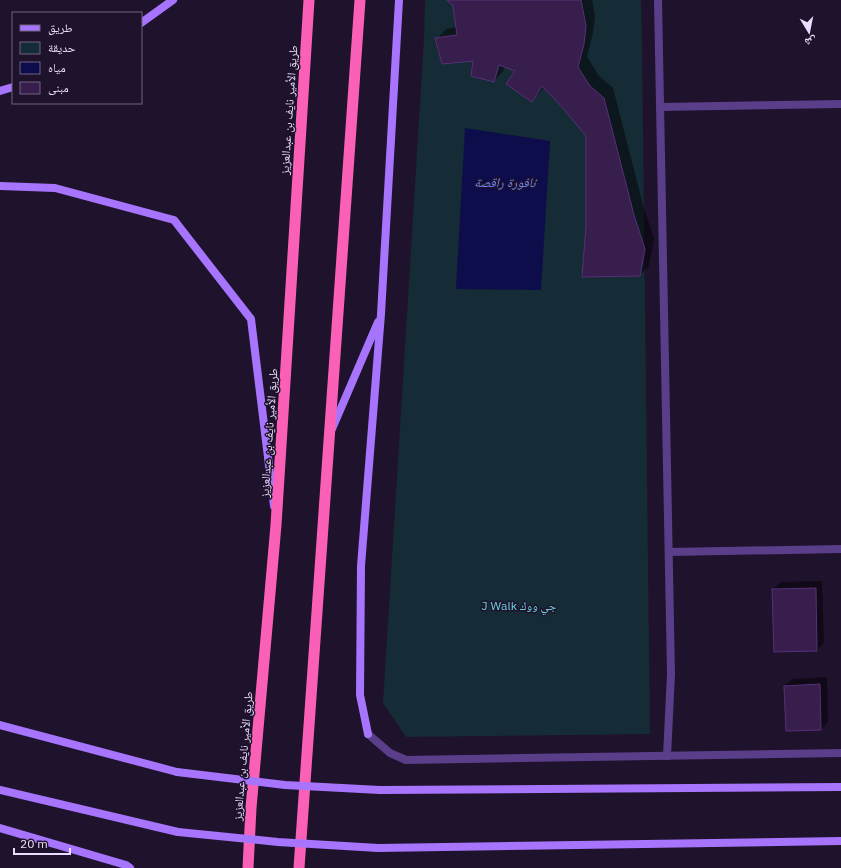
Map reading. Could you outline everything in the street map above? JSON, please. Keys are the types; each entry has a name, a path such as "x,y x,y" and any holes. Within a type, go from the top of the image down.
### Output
{"highway":[{"name":"طريق الأمير نايف بن عبدالعزيز","path":"248,868 276,525 309,0"},
{"path":"299,868 360,0"}],"main road":[{"path":"142,22 173,0"},
{"path":"368,734 360,695 361,566 381,314 398,0"},
{"path":"0,91 12,86"},
{"path":"0,186 55,188 174,220 250,319 276,525"},
{"path":"330,434 381,314"},
{"path":"0,725 177,772 285,785 380,790 841,787"},
{"path":"0,790 178,832 278,842 378,848 841,841"},
{"path":"0,828 126,865 130,868"}],"street":[{"path":"658,0 671,674 667,756"},
{"path":"660,107 841,104"},
{"path":"669,552 841,549"},
{"path":"368,734 390,753 406,760 841,753"}],"green space":[{"name":"J Walk جي ووك","path":"425,0 641,0 650,734 406,737 383,703 424,39"}],"water":[{"name":"نافورة راقصة","path":"465,128 550,141 541,290 456,289"}],"building":[{"path":"447,0 581,0 586,26 584,44 578,67 590,86 604,98 634,215 645,249 640,276 582,277 586,226 586,136 542,86 532,102 506,84 515,71 499,65 494,82 471,76 473,61 442,64 435,38 457,35 453,6"},
{"path":"816,588 817,651 774,652 772,589"},
{"path":"820,684 821,730 786,731 784,686"}]}
